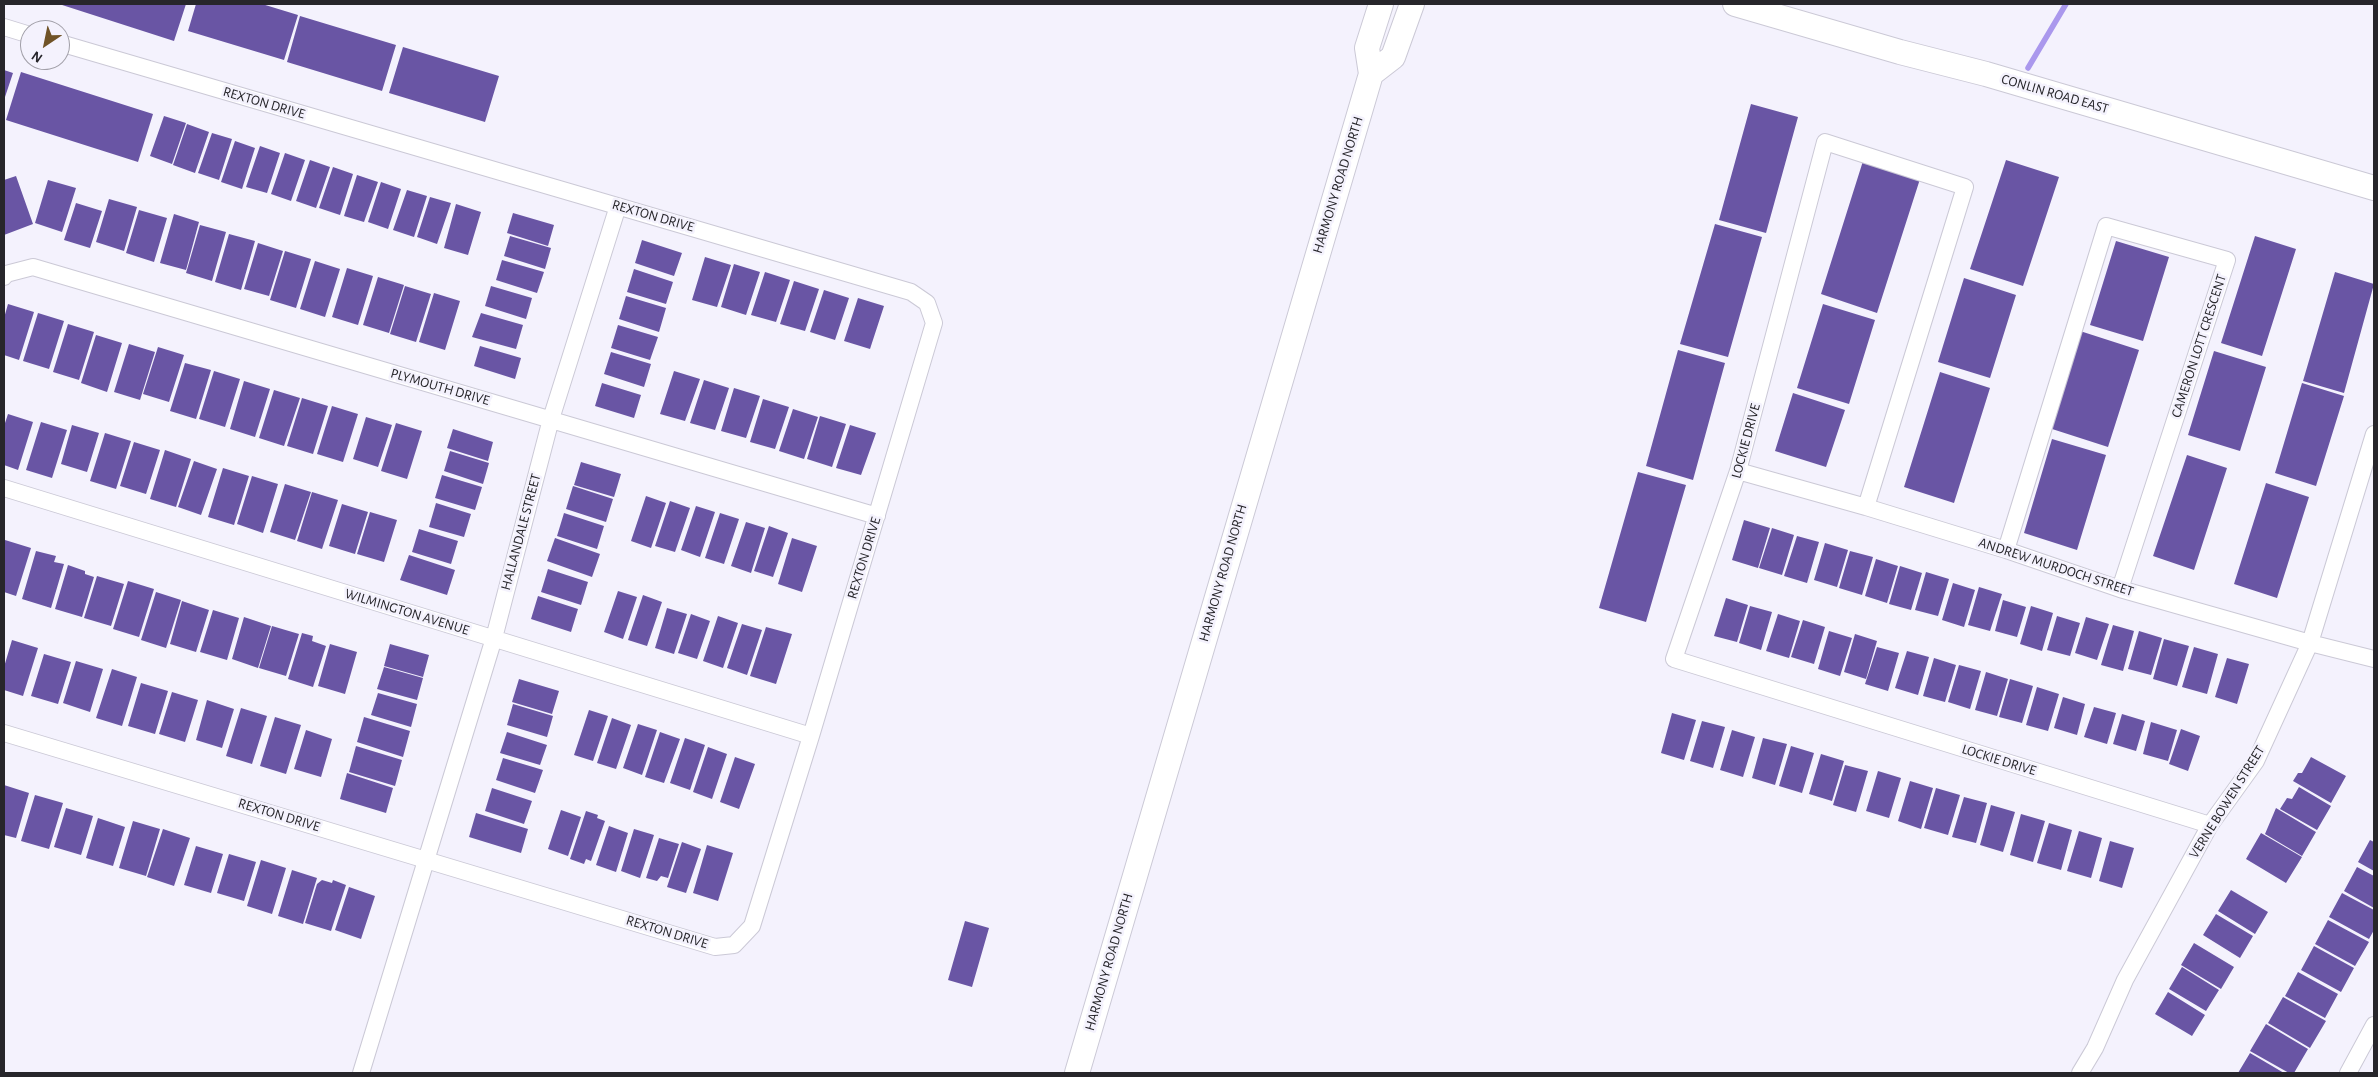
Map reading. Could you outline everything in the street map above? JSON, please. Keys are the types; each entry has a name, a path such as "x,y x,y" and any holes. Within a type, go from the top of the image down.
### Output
{"main road":[{"name":"HARMONY ROAD NORTH","path":"1077,1073 1371,74 1367,48 1382,4"},
{"path":"1371,74 1392,57 1412,4"},
{"name":"CONLIN ROAD EAST","path":"1735,4 1900,52 1986,74 2374,188"}],"street":[{"path":"4,27 20,32"},
{"name":"REXTON DRIVE","path":"4,733 715,947 734,946 752,926 811,736 934,323 926,303 911,292 70,46"},
{"name":"LOCKIE DRIVE","path":"1866,507 1965,187 1825,142 1738,471 1674,659 2210,825"},
{"name":"HALLANDALE STREET","path":"361,1073 494,638 551,419 618,206"},
{"name":"CAMERON LOTT CRESCENT","path":"2006,550 2106,226 2227,260 2120,589"},
{"name":"PLYMOUTH DRIVE","path":"4,277 6,274 33,267 877,516"},
{"name":"VERNE BOWEN STREET","path":"2080,1073 2095,1048 2125,980 2210,825 2256,761 2310,644 2374,434"},
{"name":"ANDREW MURDOCH STREET","path":"1738,471 1866,507 2006,550 2120,589 2310,644 2374,659"},
{"name":"WILMINGTON AVENUE","path":"4,488 811,736"},
{"path":"2348,1073 2374,1025"}],"building":[{"path":"59,4 186,4 174,41"},
{"path":"196,4 262,4 298,15 284,60 188,31"},
{"path":"300,16 396,45 382,91 287,62"},
{"path":"403,47 499,76 485,122 389,93"},
{"path":"4,70 13,73 4,100"},
{"path":"21,72 153,114 138,162 6,120"},
{"path":"1751,104 1798,117 1766,233 1719,220"},
{"path":"164,116 186,123 172,164 150,156"},
{"path":"187,124 209,132 195,173 173,165"},
{"path":"212,133 232,139 219,180 198,173"},
{"path":"235,141 255,148 242,189 221,182"},
{"path":"260,146 280,153 267,193 246,187"},
{"path":"285,153 305,160 291,201 271,194"},
{"path":"310,160 330,167 316,208 296,201"},
{"path":"2006,160 2059,177 2023,286 1970,269"},
{"path":"1863,161 1920,179 1877,313 1821,294"},
{"path":"333,167 353,174 340,215 319,208"},
{"path":"357,175 378,182 364,222 344,216"},
{"path":"16,176 33,224 4,235 4,180"},
{"path":"48,180 76,188 62,232 35,223"},
{"path":"381,182 401,189 388,229 368,222"},
{"path":"407,190 427,196 414,237 393,230"},
{"path":"430,197 451,203 437,244 417,237"},
{"path":"109,199 137,207 124,251 96,242"},
{"path":"76,203 102,211 90,248 64,240"},
{"path":"456,204 481,212 468,255 444,248"},
{"path":"139,210 167,218 154,262 126,253"},
{"path":"513,213 554,225 548,246 507,233"},
{"path":"174,214 199,222 186,270 160,263"},
{"path":"1715,224 1762,237 1728,357 1680,344"},
{"path":"200,225 226,232 212,281 186,273"},
{"path":"229,234 255,241 241,290 215,282"},
{"path":"510,236 551,248 545,269 504,256"},
{"path":"2255,236 2296,249 2262,356 2221,343"},
{"path":"642,240 682,253 674,276 635,263"},
{"path":"2116,241 2169,257 2143,341 2090,325"},
{"path":"258,243 283,251 269,296 244,289"},
{"path":"285,251 311,259 296,308 270,300"},
{"path":"705,257 731,265 717,307 692,300"},
{"path":"502,260 544,272 537,293 496,280"},
{"path":"315,261 340,269 325,317 300,309"},
{"path":"734,264 760,272 746,315 721,307"},
{"path":"347,268 373,276 358,325 332,317"},
{"path":"634,269 673,282 666,304 627,292"},
{"path":"765,272 790,280 776,322 751,315"},
{"path":"2335,272 2374,284 2344,393 2303,381"},
{"path":"378,277 404,285 389,333 363,325"},
{"path":"1964,278 2016,295 1990,378 1938,362"},
{"path":"794,281 819,289 805,331 780,324"},
{"path":"405,286 431,294 416,342 390,334"},
{"path":"491,286 532,298 526,319 485,306"},
{"path":"824,290 849,298 835,340 810,332"},
{"path":"434,293 460,301 445,350 419,342"},
{"path":"626,296 666,308 659,332 619,319"},
{"path":"858,298 884,306 870,349 844,341"},
{"path":"8,304 34,312 19,360 4,355 4,318"},
{"path":"1823,304 1875,320 1849,404 1797,388"},
{"path":"38,313 64,321 49,369 23,361"},
{"path":"481,313 523,325 516,349 472,337"},
{"path":"68,324 94,332 79,380 53,372"},
{"path":"618,325 658,337 650,360 611,348"},
{"path":"2080,331 2139,350 2108,447 2049,428"},
{"path":"96,335 122,343 107,392 81,383"},
{"path":"129,344 155,352 140,400 114,392"},
{"path":"480,346 521,358 515,379 474,366"},
{"path":"158,347 184,355 169,402 143,394"},
{"path":"1678,350 1725,363 1693,480 1646,466"},
{"path":"2214,351 2266,367 2240,451 2188,435"},
{"path":"611,352 651,364 644,387 604,374"},
{"path":"185,363 211,370 196,419 170,411"},
{"path":"214,371 240,379 225,427 199,419"},
{"path":"674,371 700,379 685,421 660,414"},
{"path":"1940,372 1990,388 1954,503 1904,487"},
{"path":"704,380 729,388 715,430 690,423"},
{"path":"244,381 270,389 255,437 230,429"},
{"path":"602,383 641,395 634,418 595,406"},
{"path":"2302,383 2344,396 2316,486 2275,473"},
{"path":"734,388 760,396 746,438 721,431"},
{"path":"274,390 300,398 284,446 259,438"},
{"path":"1793,393 1845,410 1826,467 1775,451"},
{"path":"302,398 328,406 313,454 287,446"},
{"path":"763,399 789,407 775,449 750,442"},
{"path":"332,406 358,414 343,462 317,454"},
{"path":"793,409 818,417 804,459 779,451"},
{"path":"8,414 33,422 18,470 4,465 4,426"},
{"path":"820,416 846,424 832,467 807,459"},
{"path":"366,417 392,425 378,467 353,459"},
{"path":"41,422 67,430 52,478 26,470"},
{"path":"396,423 422,431 407,479 381,471"},
{"path":"72,425 99,433 87,472 61,464"},
{"path":"850,425 876,433 861,475 836,468"},
{"path":"453,429 493,442 488,461 447,448"},
{"path":"105,433 131,441 116,489 90,481"},
{"path":"2052,439 2106,455 2077,550 2024,533"},
{"path":"134,442 160,450 146,494 120,486"},
{"path":"165,450 191,459 176,507 150,499"},
{"path":"450,451 489,463 483,484 444,471"},
{"path":"2187,455 2227,468 2194,570 2153,556"},
{"path":"194,461 217,469 201,515 178,507"},
{"path":"581,462 621,474 614,497 574,485"},
{"path":"223,468 249,476 234,525 208,517"},
{"path":"1638,472 1686,485 1646,622 1599,608"},
{"path":"442,475 482,487 475,510 435,498"},
{"path":"252,476 278,484 263,533 237,524"},
{"path":"2266,483 2309,497 2277,598 2234,584"},
{"path":"285,484 311,492 295,540 270,532"},
{"path":"573,486 613,499 606,522 566,509"},
{"path":"312,492 338,500 322,549 297,541"},
{"path":"646,496 666,503 651,548 631,541"},
{"path":"670,501 690,508 675,552 655,546"},
{"path":"436,503 471,514 464,537 429,527"},
{"path":"342,504 368,512 355,554 329,546"},
{"path":"696,506 715,512 700,557 681,550"},
{"path":"370,512 397,520 384,562 357,554"},
{"path":"564,513 604,526 597,549 557,536"},
{"path":"720,513 739,519 724,564 705,558"},
{"path":"1744,520 1770,528 1758,568 1732,560"},
{"path":"746,522 765,528 751,573 731,566"},
{"path":"769,526 788,533 773,577 754,571"},
{"path":"1772,528 1794,535 1782,575 1759,568"},
{"path":"419,529 458,541 451,564 412,552"},
{"path":"1797,536 1819,542 1807,583 1784,576"},
{"path":"555,538 600,554 592,577 547,561"},
{"path":"792,538 817,546 802,592 778,584"},
{"path":"5,540 31,548 16,596 4,592"},
{"path":"1825,543 1848,550 1837,587 1814,580"},
{"path":"36,551 56,556 54,562 64,564 51,608 22,599"},
{"path":"1850,551 1873,557 1862,595 1839,588"},
{"path":"409,555 455,570 447,595 400,580"},
{"path":"1876,559 1898,566 1887,603 1865,596"},
{"path":"68,565 85,571 85,574 94,577 82,617 55,609"},
{"path":"1900,566 1922,573 1911,610 1889,604"},
{"path":"548,569 588,582 581,605 541,592"},
{"path":"1926,572 1949,579 1938,616 1915,610"},
{"path":"97,576 124,584 111,626 84,618"},
{"path":"128,581 154,589 139,637 113,629"},
{"path":"1953,583 1975,590 1964,627 1942,620"},
{"path":"1979,587 2002,594 1990,631 1968,625"},
{"path":"618,591 637,597 623,639 604,632"},
{"path":"156,592 181,600 166,648 141,640"},
{"path":"643,595 662,602 647,646 628,640"},
{"path":"538,596 578,609 571,632 531,619"},
{"path":"1726,598 1748,605 1737,642 1714,636"},
{"path":"2003,600 2026,607 2017,637 1995,631"},
{"path":"182,601 209,610 196,652 170,644"},
{"path":"1750,606 1772,612 1761,650 1739,643"},
{"path":"2031,606 2053,613 2042,651 2020,644"},
{"path":"667,608 687,614 674,654 655,648"},
{"path":"213,610 239,618 227,660 200,652"},
{"path":"691,614 710,621 697,659 678,653"},
{"path":"1778,614 1800,621 1789,658 1766,651"},
{"path":"718,616 738,623 723,668 703,661"},
{"path":"2057,616 2080,623 2070,656 2047,650"},
{"path":"244,617 271,626 258,668 232,659"},
{"path":"2086,617 2109,624 2097,660 2075,653"},
{"path":"1803,620 1825,627 1814,664 1791,657"},
{"path":"742,624 762,630 747,675 727,668"},
{"path":"2113,625 2134,631 2123,671 2101,665"},
{"path":"272,626 299,634 286,676 259,668"},
{"path":"766,627 792,634 776,684 750,676"},
{"path":"1829,631 1852,638 1840,676 1818,669"},
{"path":"2139,631 2162,638 2151,675 2128,669"},
{"path":"302,633 313,636 312,641 326,646 313,687 288,679"},
{"path":"1855,634 1877,641 1866,679 1844,672"},
{"path":"2164,639 2189,646 2177,686 2153,679"},
{"path":"12,640 38,648 23,696 4,690 4,667"},
{"path":"330,644 357,652 345,694 318,686"},
{"path":"390,644 429,655 423,677 384,666"},
{"path":"1877,647 1899,653 1888,691 1865,684"},
{"path":"2194,647 2218,654 2207,694 2182,687"},
{"path":"1907,651 1929,657 1918,695 1895,688"},
{"path":"44,654 71,662 58,704 31,696"},
{"path":"1934,658 1956,665 1945,702 1923,696"},
{"path":"2227,658 2249,664 2237,704 2215,697"},
{"path":"76,661 103,669 90,712 63,703"},
{"path":"1959,665 1981,671 1970,709 1948,702"},
{"path":"384,667 423,678 417,700 377,689"},
{"path":"112,669 137,677 122,726 96,718"},
{"path":"1986,672 2008,679 1997,716 1975,710"},
{"path":"519,679 559,691 552,714 512,702"},
{"path":"2010,679 2033,686 2022,723 1999,717"},
{"path":"141,683 168,691 155,734 128,726"},
{"path":"2037,687 2059,694 2048,731 2026,725"},
{"path":"172,692 198,700 185,742 159,734"},
{"path":"378,693 417,704 411,727 371,715"},
{"path":"2063,697 2085,704 2077,735 2054,728"},
{"path":"207,700 234,709 222,748 196,740"},
{"path":"513,704 553,716 547,737 507,725"},
{"path":"2094,707 2116,713 2107,744 2084,737"},
{"path":"241,708 267,716 252,764 226,756"},
{"path":"589,710 608,716 593,761 574,755"},
{"path":"1672,713 1696,720 1684,760 1661,753"},
{"path":"2122,714 2145,721 2136,751 2113,744"},
{"path":"275,717 301,725 286,774 260,766"},
{"path":"364,717 410,731 403,757 357,742"},
{"path":"612,718 631,725 616,769 597,763"},
{"path":"1702,721 1725,727 1713,768 1690,761"},
{"path":"2151,722 2177,730 2168,761 2143,754"},
{"path":"638,724 657,730 642,775 623,768"},
{"path":"2181,729 2200,736 2188,771 2169,764"},
{"path":"306,730 332,739 321,777 294,769"},
{"path":"1732,730 1755,737 1743,777 1720,770"},
{"path":"507,732 547,745 540,765 500,753"},
{"path":"660,732 680,739 664,783 645,777"},
{"path":"685,738 705,745 690,790 670,783"},
{"path":"1763,738 1787,744 1775,785 1752,778"},
{"path":"356,746 402,760 395,786 349,772"},
{"path":"1791,746 1814,753 1802,793 1779,786"},
{"path":"708,747 727,754 712,799 693,792"},
{"path":"1821,754 1844,761 1832,801 1809,794"},
{"path":"735,757 755,764 739,809 720,802"},
{"path":"2311,757 2346,776 2331,803 2293,781 2298,773 2302,773"},
{"path":"503,758 543,770 535,793 496,780"},
{"path":"1845,765 1868,771 1856,812 1833,805"},
{"path":"1878,771 1901,778 1889,818 1866,811"},
{"path":"347,773 393,788 386,813 340,799"},
{"path":"1910,781 1933,788 1921,829 1898,821"},
{"path":"4,785 29,793 16,838 4,835"},
{"path":"2299,787 2331,806 2317,830 2280,809 2287,798 2292,799"},
{"path":"492,788 532,801 524,824 485,811"},
{"path":"1936,788 1960,795 1948,835 1924,828"},
{"path":"35,795 63,803 49,849 21,841"},
{"path":"1964,797 1987,803 1976,843 1952,837"},
{"path":"1991,805 2015,812 2003,852 1980,845"},
{"path":"66,808 93,816 81,855 54,847"},
{"path":"2276,808 2316,832 2302,856 2265,834"},
{"path":"561,810 581,817 568,856 548,849"},
{"path":"586,811 598,815 597,818 605,821 591,861 586,859 584,864 570,859"},
{"path":"476,813 528,829 521,853 469,837"},
{"path":"2021,814 2045,821 2033,862 2010,855"},
{"path":"98,818 125,827 113,866 86,858"},
{"path":"133,821 160,829 146,876 119,868"},
{"path":"2049,823 2072,830 2061,870 2037,863"},
{"path":"609,826 628,833 616,872 596,865"},
{"path":"163,829 190,838 174,886 147,877"},
{"path":"634,829 654,835 640,878 621,871"},
{"path":"2079,831 2102,838 2091,878 2067,871"},
{"path":"2261,833 2302,857 2286,883 2246,859"},
{"path":"659,838 679,844 668,878 661,876 657,881 646,878"},
{"path":"2370,840 2374,842 2374,871 2358,862"},
{"path":"2110,841 2134,848 2122,888 2099,881"},
{"path":"682,842 701,849 686,893 667,887"},
{"path":"707,845 733,853 718,901 693,893"},
{"path":"196,846 223,854 211,893 184,885"},
{"path":"229,854 256,862 244,901 217,893"},
{"path":"261,860 286,868 272,914 247,906"},
{"path":"2357,867 2374,876 2374,908 2344,891"},
{"path":"292,870 317,878 303,924 278,916"},
{"path":"322,880 332,883 333,880 346,885 331,931 305,923 317,884"},
{"path":"349,887 375,896 361,939 335,930"},
{"path":"2231,890 2268,912 2255,934 2218,911"},
{"path":"2342,893 2374,910 2374,930 2369,939 2329,917"},
{"path":"2216,914 2253,936 2240,958 2203,935"},
{"path":"2328,920 2369,942 2355,966 2315,944"},
{"path":"965,921 989,928 972,987 948,980"},
{"path":"2194,943 2234,967 2221,989 2181,965"},
{"path":"2314,946 2354,968 2341,992 2301,970"},
{"path":"2182,967 2219,990 2206,1011 2169,989"},
{"path":"2298,972 2338,994 2325,1018 2285,996"},
{"path":"2168,992 2205,1015 2192,1036 2155,1014"},
{"path":"2283,997 2326,1021 2310,1048 2268,1023"},
{"path":"2266,1024 2308,1049 2294,1073 2289,1073 2250,1051"},
{"path":"2250,1053 2284,1073 2238,1073"}],"waterway":[{"path":"2028,68 2066,4"}]}
